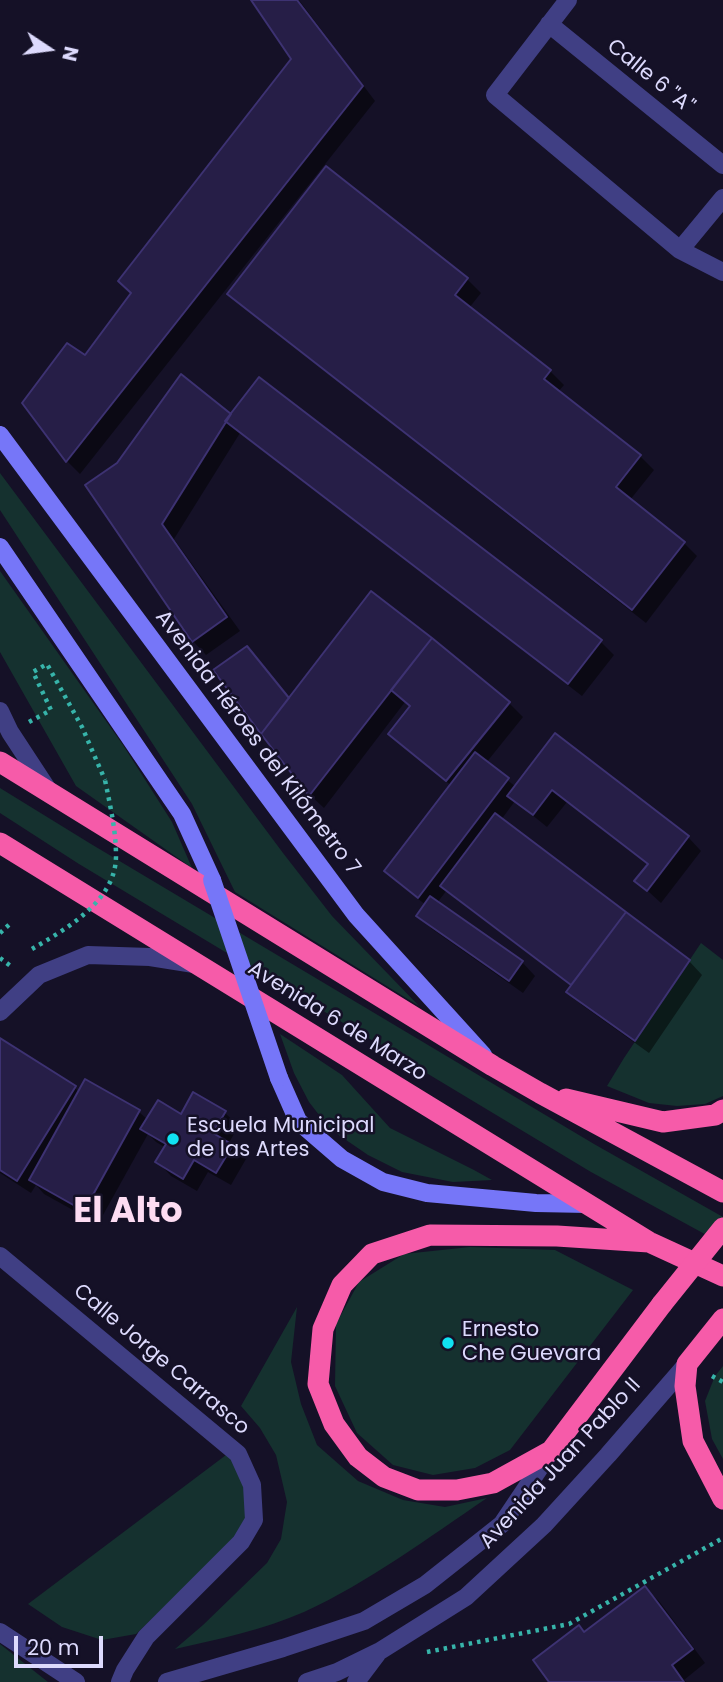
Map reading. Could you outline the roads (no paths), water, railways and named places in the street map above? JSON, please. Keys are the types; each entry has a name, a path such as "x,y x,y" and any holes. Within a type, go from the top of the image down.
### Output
{"highway":[{"name":"Avenida 6 de Marzo","path":"0,762 538,1092"},
{"name":"Avenida 6 de Marzo","path":"0,843 649,1242"},
{"path":"538,1092 663,1122 715,1115 723,1110"},
{"path":"538,1092 723,1192"},
{"name":"Avenida Juan Pablo II","path":"551,1451 723,1228"},
{"path":"551,1451 493,1483 457,1490 418,1490 384,1477 358,1457 334,1424 318,1384 323,1329 342,1285 372,1254 430,1235 557,1236 649,1242 723,1276"},
{"name":"Avenida Juan Pablo II","path":"687,1364 721,1322"},
{"path":"687,1364 685,1394 693,1441 723,1499"}],"main road":[{"name":"Avenida Héroes del Kilómetro 7","path":"0,435 356,915 493,1066"},
{"path":"0,547 182,814 212,880 279,1078 298,1121 342,1159 383,1182 427,1193 536,1203 588,1204"}],"street":[{"path":"568,0 495,95 680,250 723,272"},
{"name":"Calle 6 \"A\"","path":"549,24 723,165"},
{"path":"680,250 723,198"},
{"path":"0,711 10,732 50,793"},
{"path":"0,1013 39,975 88,954 150,957 199,965"},
{"name":"Calle Jorge Carrasco","path":"0,1256 238,1454 252,1485 254,1520 241,1542 146,1637 120,1682"},
{"name":"Avenida Juan Pablo II","path":"307,1682 337,1672 380,1651 466,1597 544,1525 687,1364"},
{"name":"Avenida Juan Pablo II","path":"167,1682 364,1621 425,1585 502,1524 551,1451"},
{"path":"0,1632 76,1682"},
{"path":"356,1682 380,1651"}],"place":[{"name":"Escuela Municipal de las Artes","path":"173,1139"},
{"name":"Ernesto Che Guevara","path":"448,1343"}],"district":[{"name":"El Alto","path":"128,1213"}]}
